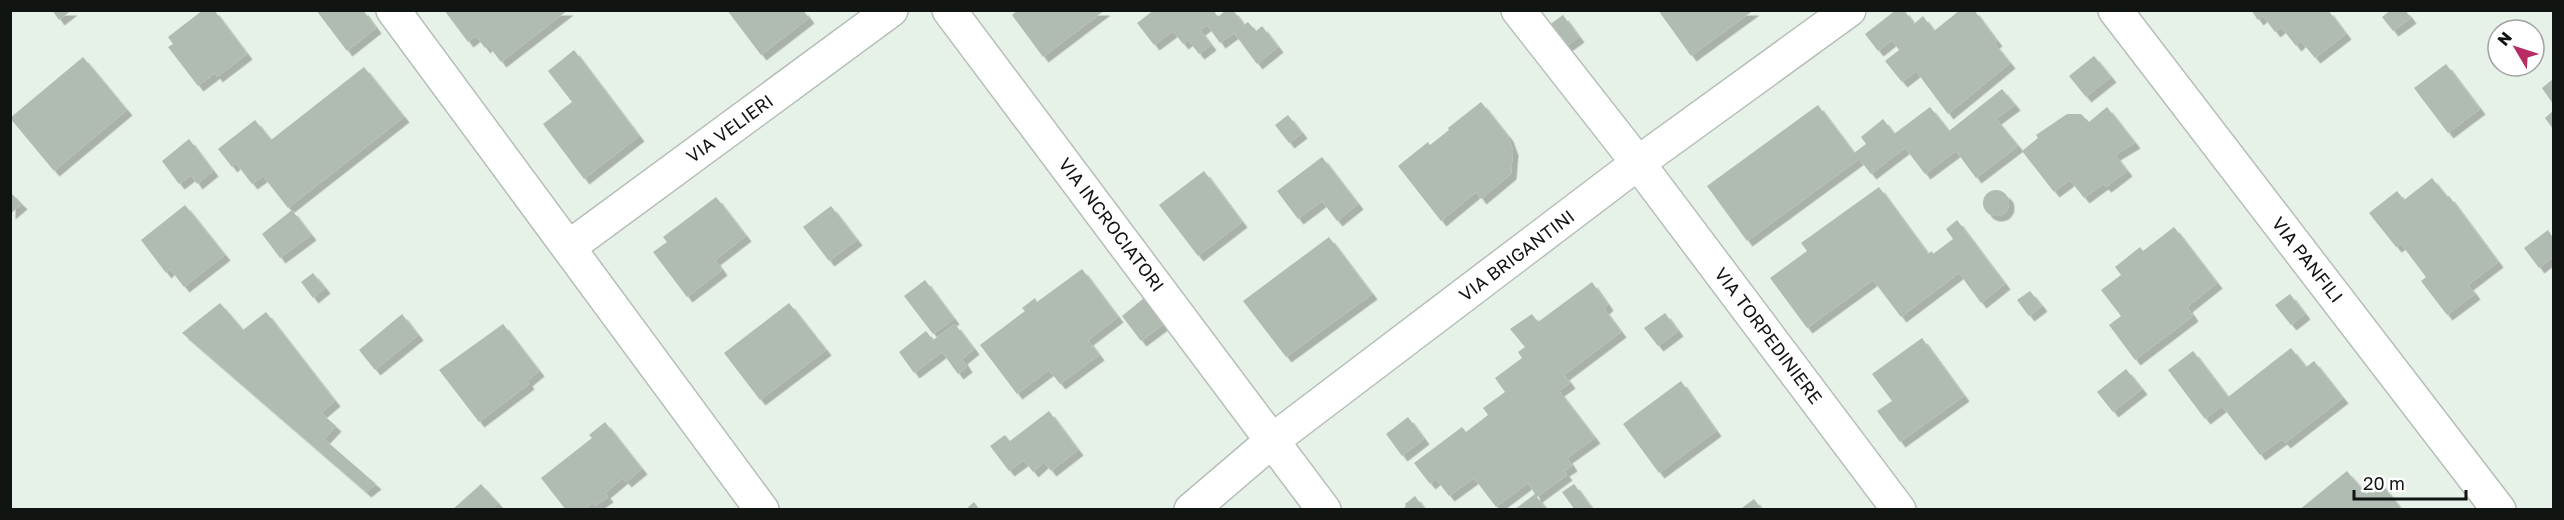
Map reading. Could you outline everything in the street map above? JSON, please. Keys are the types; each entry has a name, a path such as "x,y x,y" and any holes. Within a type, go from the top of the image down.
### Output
{"street":[{"path":"393,10 762,510"},
{"name":"VIA VELIERI","path":"569,247 891,10"},
{"name":"VIA INCROCIATORI","path":"949,10 1273,440 1323,510"},
{"name":"VIA TORPEDINIERE","path":"1518,10 1638,163 1899,510"},
{"name":"VIA BRIGANTINI","path":"1191,510 1273,440 1638,163 1849,10"},
{"name":"VIA PANFILI","path":"2115,10 2499,510"}],"building":[{"path":"52,10 72,10 59,20"},
{"path":"203,10 214,10 247,54 217,77 215,73 198,86 168,47 173,44 168,37"},
{"path":"316,10 363,10 376,28 347,51"},
{"path":"444,10 568,10 501,62 488,45 485,48 476,36 468,42"},
{"path":"727,10 803,10 809,18 761,55"},
{"path":"1018,10 1105,10 1043,57 1012,15"},
{"path":"1154,10 1213,10 1218,17 1226,10 1233,10 1244,25 1248,22 1256,31 1262,26 1278,47 1257,64 1234,33 1220,43 1207,25 1200,30 1211,45 1199,54 1188,40 1183,44 1173,31 1154,45 1137,23"},
{"path":"1658,10 1754,10 1691,56"},
{"path":"1896,10 1904,10 1914,24 1923,16 1934,31 1960,10 1974,10 1997,41 1994,43 2010,63 1948,114 1916,71 1902,82 1885,61 1899,50 1892,40 1878,51 1865,34"},
{"path":"2251,10 2328,10 2346,34 2315,58 2301,41 2296,46 2281,27 2275,32 2263,16 2258,20"},
{"path":"2391,10 2405,10 2411,18 2393,31 2382,17"},
{"path":"1563,15 1579,37 1561,50 1545,28"},
{"path":"574,50 639,136 584,179 543,124 572,102 548,71"},
{"path":"2094,56 2111,77 2086,97 2069,76"},
{"path":"83,57 127,110 54,171 10,118"},
{"path":"2446,64 2480,109 2448,133 2414,88"},
{"path":"364,67 404,117 288,208 263,176 252,184 236,163 232,167 218,149 255,120 271,140"},
{"path":"2553,79 2553,104 2542,88"},
{"path":"2002,89 2015,105 1996,119 2018,146 1976,178 1956,151 1925,174 1905,148 1871,174 1859,159 1747,241 1707,186 1818,105 1854,153 1866,144 1861,137 1883,119 1894,134 1930,107 1949,131"},
{"path":"1481,102 1508,136 1513,150 1511,174 1481,199 1476,192 1441,221 1398,166 1428,142 1430,145"},
{"path":"2107,107 2135,143 2115,155 2127,171 2106,187 2103,184 2084,198 2070,180 2054,192 2022,151 2038,138 2036,135 2067,114 2081,114 2089,122"},
{"path":"2553,111 2553,129 2545,118"},
{"path":"1288,115 1302,133 1289,143 1275,125"},
{"path":"189,139 213,171 197,184 191,175 179,184 162,161"},
{"path":"1322,157 1358,204 1337,221 1322,201 1298,219 1277,191"},
{"path":"1204,171 1242,222 1198,256 1159,205"},
{"path":"2432,178 2447,197 2449,196 2498,262 2468,285 2475,294 2447,315 2421,281 2426,277 2401,244 2396,247 2369,213 2397,191 2404,200"},
{"path":"1879,187 1928,254 1932,251 1933,254 1953,239 1946,229 1957,220 2005,284 1981,303 1959,273 1901,317 1873,280 1807,328 1770,278 1807,251 1801,243"},
{"path":"1996,190 2005,194 2009,203 2005,212 1996,216 1987,212 1983,203 1987,194"},
{"path":"10,192 22,204 10,214"},
{"path":"716,197 746,236 715,260 722,270 687,297 653,252 667,242 663,237"},
{"path":"185,205 225,255 184,287 170,269 166,273 141,240"},
{"path":"831,206 857,240 829,261 803,227"},
{"path":"292,210 311,235 280,258 262,234"},
{"path":"2174,227 2217,283 2187,307 2193,316 2135,360 2109,325 2121,316 2101,290 2121,275 2115,267 2140,247 2143,251"},
{"path":"2548,230 2553,238 2553,257 2539,268 2524,248"},
{"path":"1329,237 1372,294 1286,357 1243,301"},
{"path":"1082,269 1118,317 1088,340 1099,355 1060,384 1049,370 1017,394 980,345 1025,311 1022,308 1035,298 1037,302"},
{"path":"313,273 325,288 313,298 301,282"},
{"path":"925,280 954,319 933,334 904,296"},
{"path":"1592,282 1608,305 1604,309 1621,332 1564,375 1570,383 1559,391 1595,438 1567,458 1572,466 1564,471 1567,475 1537,497 1547,510 1514,510 1535,494 1528,483 1496,507 1474,478 1449,496 1436,479 1430,484 1414,463 1462,427 1466,432 1488,415 1483,408 1505,392 1495,378 1522,358 1518,352 1525,347 1510,329 1532,314 1538,322"},
{"path":"2030,291 2042,306 2029,316 2017,300"},
{"path":"2290,294 2305,314 2291,325 2275,305"},
{"path":"1144,298 1164,324 1141,341 1122,316"},
{"path":"220,303 243,330 266,312 335,401 321,413 336,426 324,439 376,484 366,492 182,333"},
{"path":"789,303 826,350 760,400 724,353"},
{"path":"1665,313 1678,331 1658,346 1644,328"},
{"path":"402,314 418,335 375,370 359,350"},
{"path":"503,324 539,371 527,381 529,384 479,422 439,370"},
{"path":"955,324 974,349 962,359 967,367 958,374 942,352 914,373 899,352 926,331 933,340"},
{"path":"1922,338 1964,396 1900,442 1877,411 1892,401 1872,374"},
{"path":"2291,348 2306,367 2314,361 2343,398 2285,443 2282,439 2260,455 2222,406 2205,419 2168,370 2193,351 2228,397"},
{"path":"2126,369 2142,389 2113,412 2097,392"},
{"path":"1681,381 1716,431 1659,473 1623,424"},
{"path":"1049,411 1078,450 1051,471 1044,462 1033,472 1024,460 1009,471 990,446 1005,435 1010,441"},
{"path":"1408,417 1424,439 1402,456 1386,434"},
{"path":"605,422 642,469 626,482 623,478 605,493 608,497 595,506 592,503 584,510 566,510 541,478 592,438 589,435"},
{"path":"2347,471 2366,494 2380,482 2402,510 2299,510"},
{"path":"481,484 498,503 491,510 452,510"},
{"path":"1574,484 1593,510 1575,510 1562,492"},
{"path":"1415,496 1425,510 1402,510 1405,504"},
{"path":"1754,499 1762,510 1737,510 1742,508"},
{"path":"974,502 980,510 965,510"}]}
